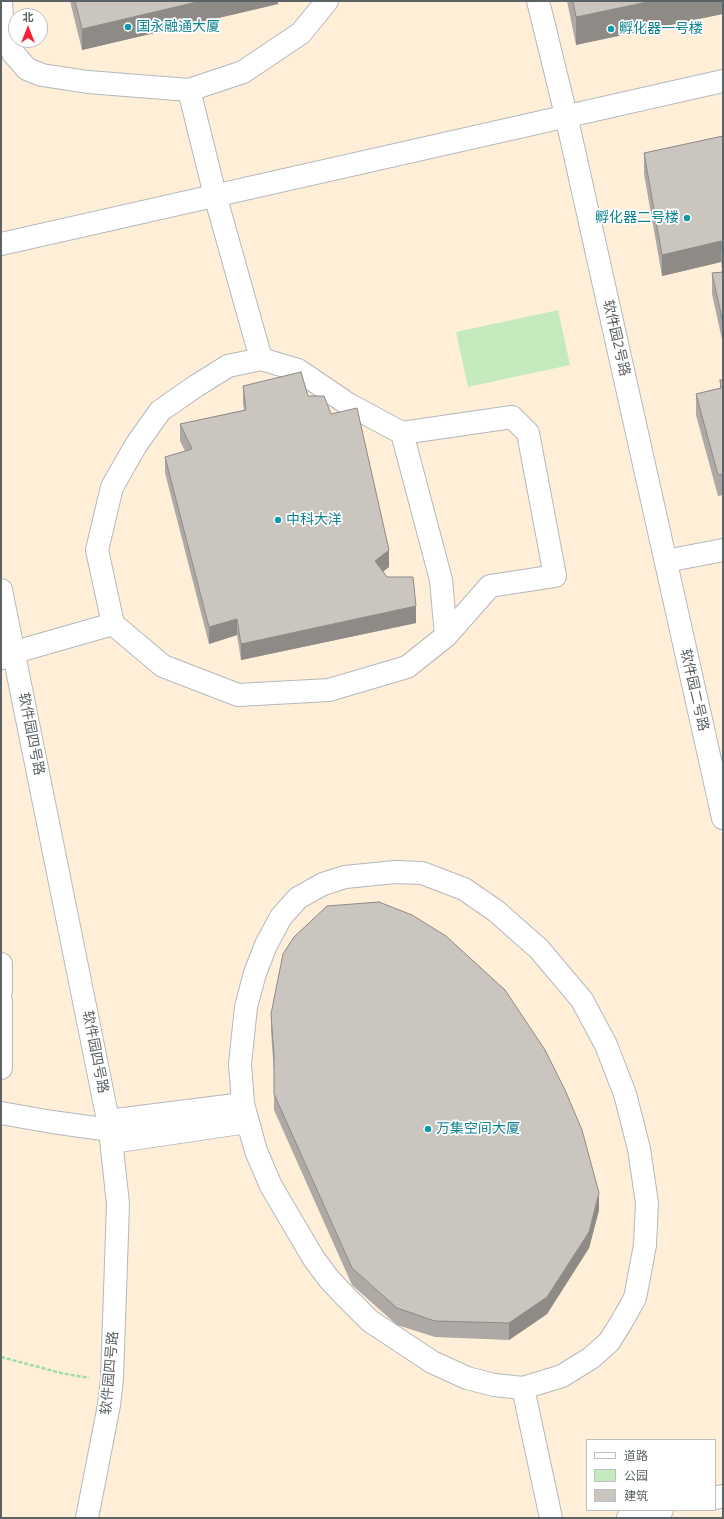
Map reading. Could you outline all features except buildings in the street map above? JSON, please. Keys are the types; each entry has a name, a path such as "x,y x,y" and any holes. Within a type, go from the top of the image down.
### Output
{"street":[{"path":"1,4 2,28 12,53 27,69 42,75 88,82 189,90 243,72 301,33 328,1"},
{"name":"软件园2号路","path":"538,1 566,116 666,561"},
{"path":"1,244 723,81"},
{"path":"189,90 215,195 261,359"},
{"path":"261,359 298,370 348,404 402,434 512,418 528,433 555,576 490,586 446,636 407,667 329,690 238,695 163,666 113,624 97,550 112,487 136,445 160,411 196,386 228,366 261,359"},
{"path":"402,434 441,580 446,636"},
{"path":"666,561 723,550"},
{"name":"软件园二号路","path":"666,561 723,818"},
{"name":"软件园四号路","path":"1,590 8,655 110,1131 118,1204 112,1380 109,1405 86,1518"},
{"path":"8,655 113,624"},
{"path":"395,872 422,874 464,889 496,911 538,949 582,1000 606,1045 625,1094 639,1149 647,1203 646,1245 635,1298 622,1323 609,1342 591,1358 562,1376 523,1388 494,1385 467,1378 432,1362 370,1321 329,1279 286,1214 262,1168 245,1113 240,1064 246,1007 255,973 266,945 281,917 298,898 323,884 344,877 395,872"},
{"path":"1,964 1,991"},
{"path":"1,1000 1,1068"},
{"path":"1,1113 110,1131 245,1113"},
{"path":"523,1388 551,1518"},
{"path":"628,1518 658,1511"}],"path":[{"path":"1,1357 80,1378 112,1380"}],"shaded area":[{"path":"1,1 723,1 723,1518 1,1518"}],"green space":[{"path":"558,310 570,365 468,387 456,332"}],"place":[{"name":"国永融通大厦","path":"128,27"},
{"name":"孵化器一号楼","path":"611,29"},
{"name":"孵化器二号楼","path":"687,218"},
{"name":"中科大洋","path":"278,520"},
{"name":"万集空间大厦","path":"428,1129"}]}
